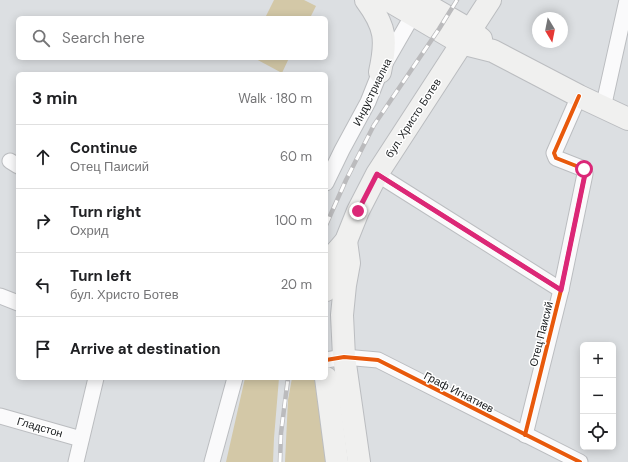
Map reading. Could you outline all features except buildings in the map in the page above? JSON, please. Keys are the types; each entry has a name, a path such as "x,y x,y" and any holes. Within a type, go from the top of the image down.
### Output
{"main road":[{"path":"366,0 382,27 384,37 380,72"},
{"path":"388,0 418,4 466,36 493,51 579,96 628,119"},
{"name":"бул. Христо Ботев","path":"328,280 333,256 346,241 358,211 377,174 490,0"},
{"name":"бул. Христо Ботев","path":"346,241 349,263 335,358 359,462"},
{"path":"326,380 337,462"}],"street":[{"path":"603,108 627,0"},
{"name":"Индустриална","path":"328,179 368,102 380,72 418,4"},
{"name":"Отец Паисий","path":"525,435 561,290 586,171 556,158 554,153 579,96"},
{"path":"377,174 561,290"},
{"path":"0,296 16,302"},
{"name":"Граф Игнатиев","path":"335,358 378,360 580,462"},
{"path":"76,462 96,380"},
{"path":"212,462 234,380"},
{"name":"Гладстон","path":"0,416 81,439"}],"shaded area":[{"path":"274,0 304,0 316,6 311,16 266,16"},
{"path":"258,60 288,60 282,72"},
{"path":"245,380 279,380 273,462 226,462"},
{"path":"292,380 316,380 328,462 285,462 288,400"}],"railway":[{"path":"328,220 346,180 374,125 457,0"},
{"path":"280,462 281,433 288,380"}],"cycle path":[{"path":"525,435 561,290 585,174 584,169 556,158 554,153 579,96"},
{"path":"377,174 561,290"},
{"path":"328,360 344,357 378,360 580,462"}],"route":[{"path":"358,211 377,174 561,290 586,171 584,169"}]}
